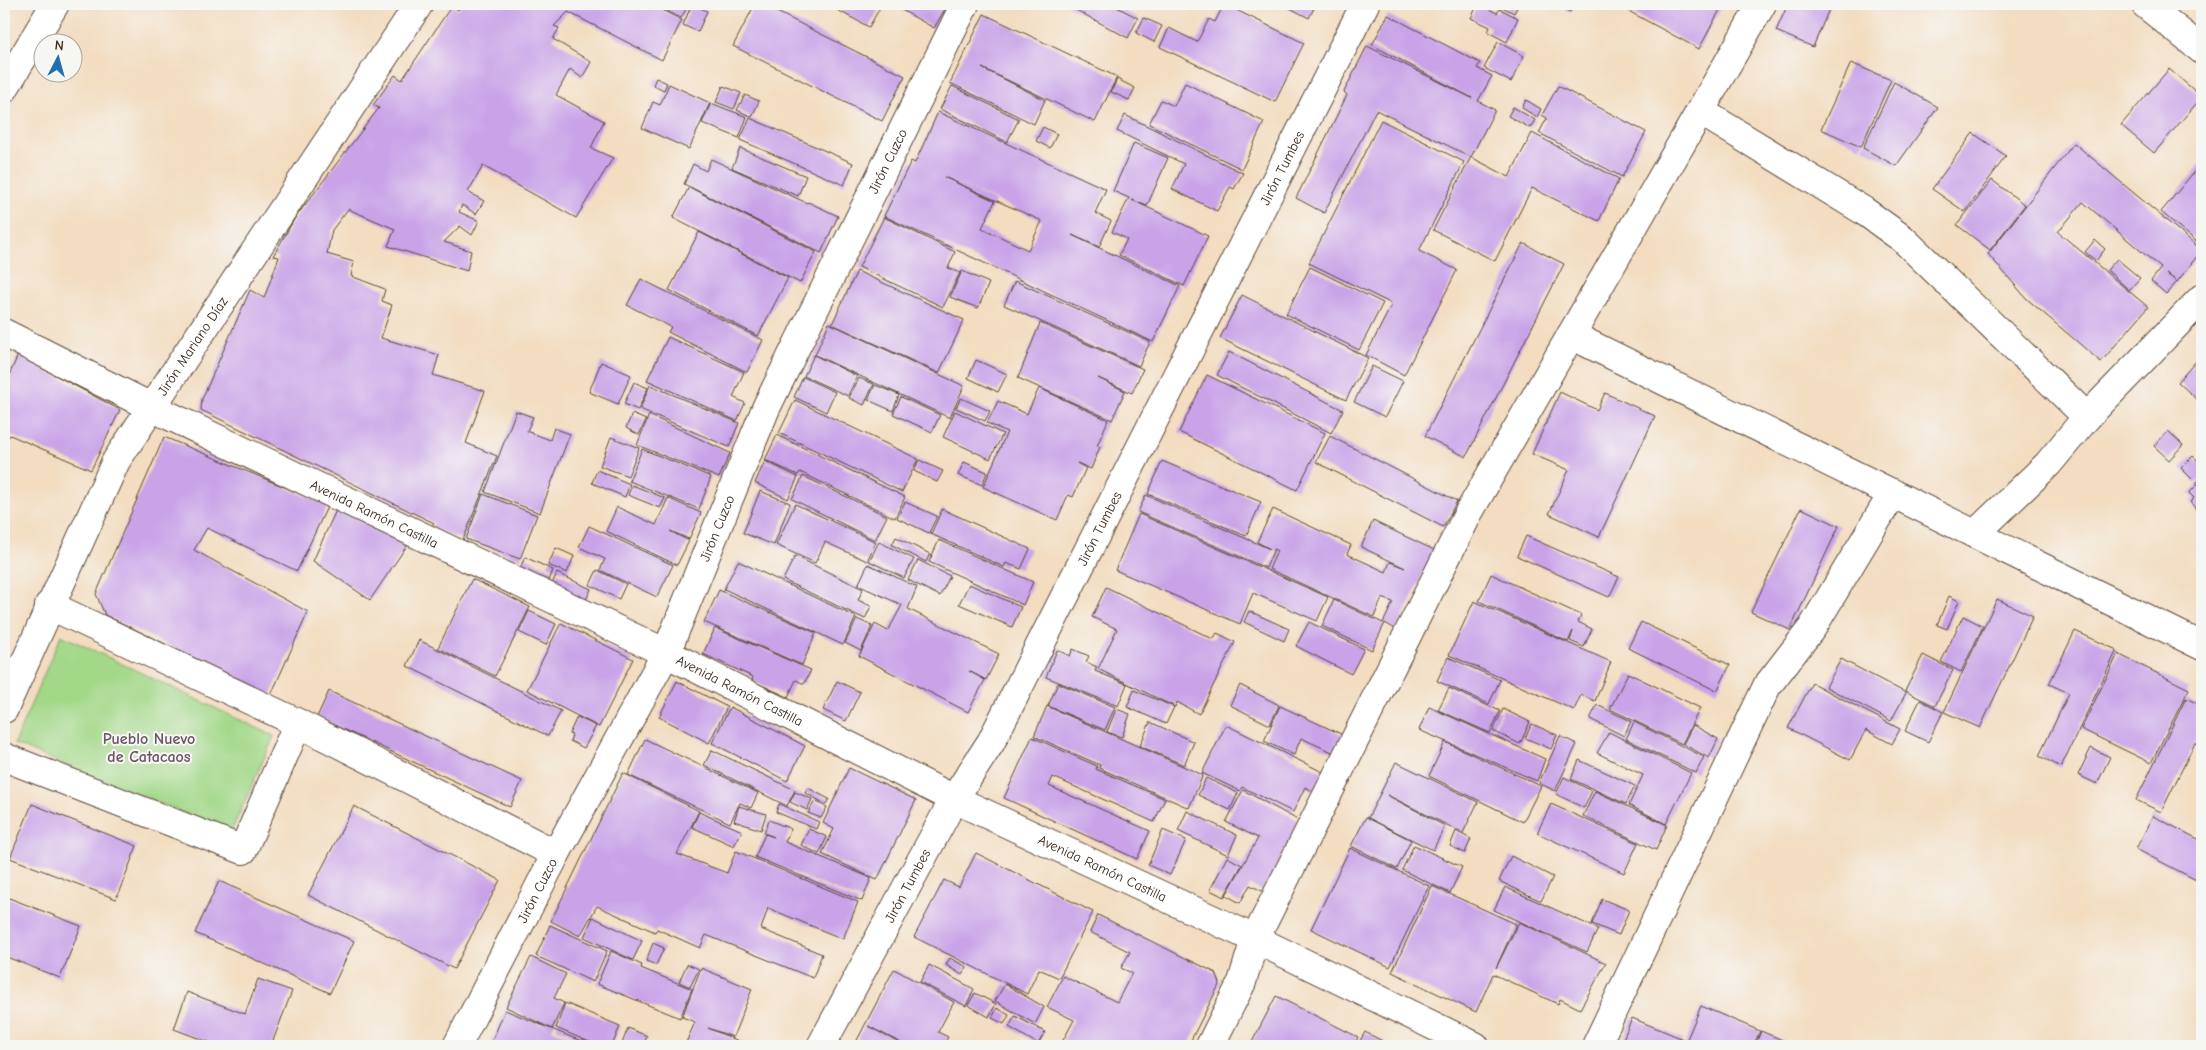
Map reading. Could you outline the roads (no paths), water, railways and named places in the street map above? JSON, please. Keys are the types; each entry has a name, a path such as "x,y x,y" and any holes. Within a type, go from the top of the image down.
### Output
{"street":[{"path":"4,89 54,4"},
{"name":"Jirón Mariano Díaz","path":"4,709 49,605 116,461 419,4"},
{"name":"Jirón Cuzco","path":"457,1046 556,854 666,653 766,408 966,4"},
{"name":"Jirón Tumbes","path":"821,1046 954,799 991,742 1365,4"},
{"path":"1210,1046 1242,982 1255,939 1469,512 1762,4"},
{"path":"2145,4 2202,50"},
{"path":"1700,112 1864,210 1903,239 2087,417"},
{"path":"1975,534 2048,464 2087,417 2202,298"},
{"name":"Avenida Ramón Castilla","path":"4,333 151,407 666,653 954,799 1255,939 1475,1046"},
{"path":"1571,334 2202,646"},
{"path":"1596,1046 1767,686 1812,628 1893,493"},
{"path":"49,605 298,724 556,854"},
{"path":"4,757 243,850 298,724"}],"district":[{"name":"Pueblo Nuevo de Catacaos","path":"149,748"}]}
